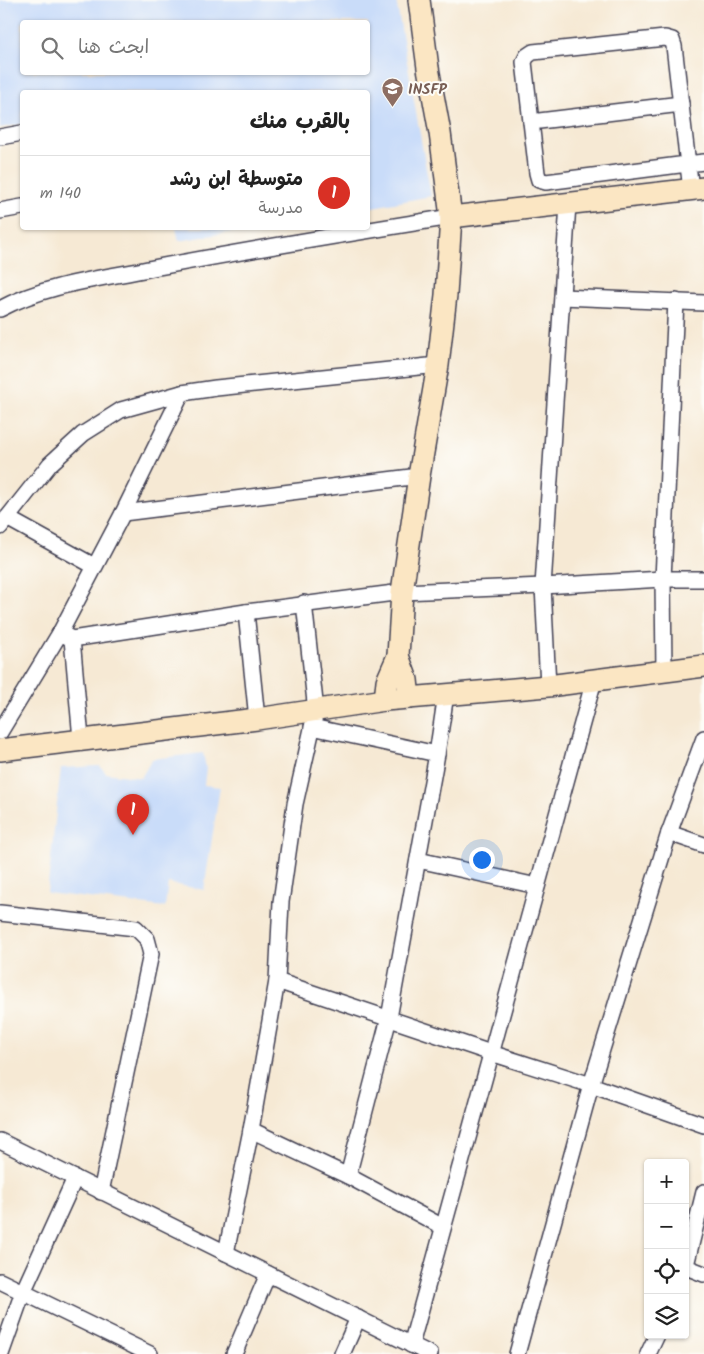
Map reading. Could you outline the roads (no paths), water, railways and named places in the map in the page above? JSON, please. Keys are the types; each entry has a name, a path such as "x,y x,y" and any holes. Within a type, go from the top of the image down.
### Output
{"street":[{"path":"385,700 387,681 398,656 402,592 418,476 438,366 446,295 451,217 419,0"},
{"path":"370,230 451,217 697,189 687,164 672,40 665,38 533,52 527,56 524,62 539,180 546,182 687,164 704,162"},
{"path":"531,122 681,104"},
{"path":"0,137 20,133"},
{"path":"548,686 544,586 568,204"},
{"path":"0,211 20,207"},
{"path":"0,309 19,299 57,287 257,248 370,230"},
{"path":"562,297 704,302"},
{"path":"664,672 663,579 676,301"},
{"path":"94,566 4,522 50,464 83,434 121,410 182,393 438,366"},
{"path":"0,732 66,636 94,566 123,513 182,393"},
{"path":"123,513 418,476"},
{"path":"66,636 304,603 402,592 663,579 704,579"},
{"path":"226,1253 252,1130 277,981 281,902 295,804 314,719 304,603"},
{"path":"246,612 257,719"},
{"path":"66,636 81,740"},
{"path":"398,656 407,680 409,698"},
{"path":"0,750 257,719 314,719 385,700 548,686 704,666"},
{"path":"411,1345 594,680"},
{"path":"348,1176 389,1018 437,754 446,694"},
{"path":"314,719 437,754"},
{"path":"517,1354 591,1085 669,833 704,738"},
{"path":"669,833 704,845"},
{"path":"418,860 537,886"},
{"path":"0,912 136,928 147,939 151,954 101,1192"},
{"path":"277,981 491,1054 591,1085 704,1125"},
{"path":"252,1130 348,1176 443,1227"},
{"path":"0,1141 430,1354"},
{"path":"1,1354 23,1292 75,1178"},
{"path":"689,1255 704,1192"},
{"path":"689,1269 704,1274"},
{"path":"234,1354 268,1274"},
{"path":"0,1281 150,1354"},
{"path":"342,1354 358,1318"},
{"path":"652,1353 656,1339"}],"place":[{"name":"INSFP","path":"392,108"},
{"name":"متوسطة ابن رشد","path":"133,835"}]}
